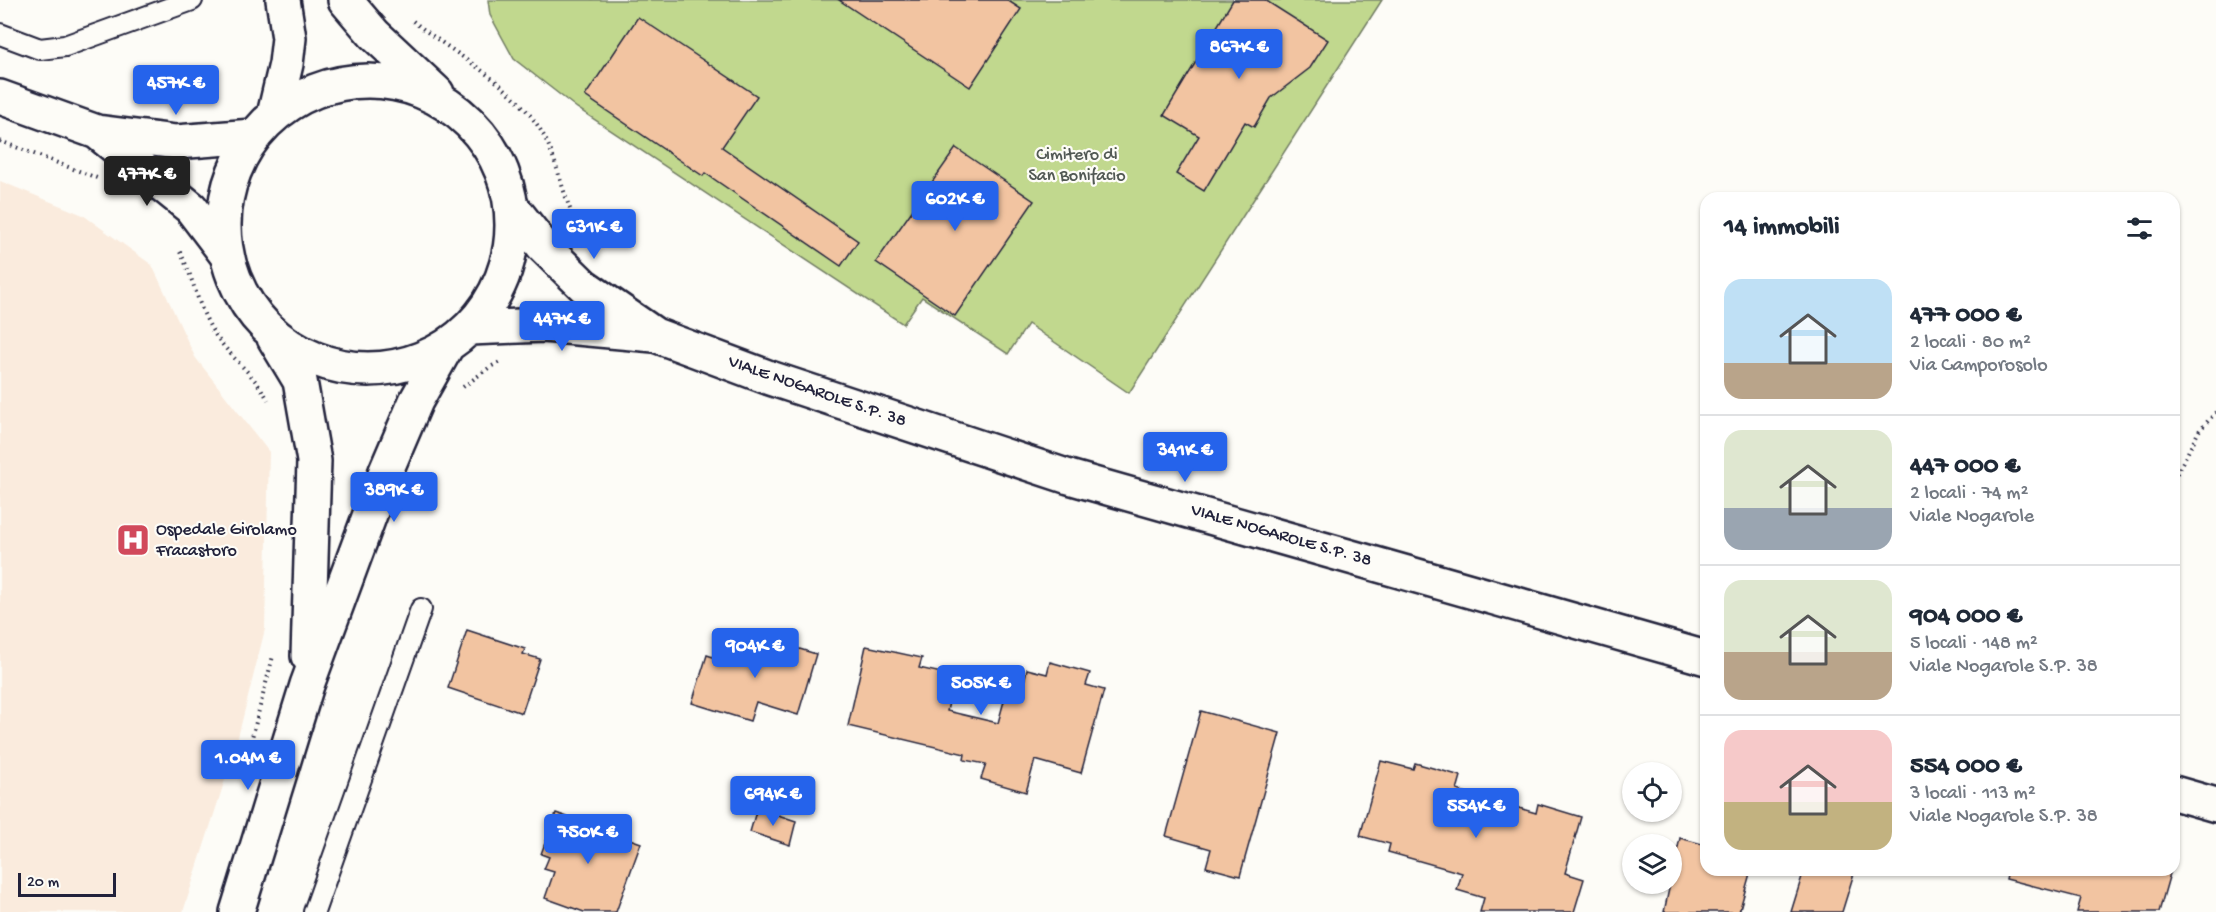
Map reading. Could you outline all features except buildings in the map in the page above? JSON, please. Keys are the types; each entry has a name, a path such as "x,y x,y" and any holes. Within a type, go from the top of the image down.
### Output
{"main road":[{"path":"283,0 289,38 286,64 264,125 237,163 227,192 223,223 226,254 235,283 251,310 271,333 300,381 314,461 307,684"},
{"path":"237,912 307,684 390,461 416,401 458,337 496,293 511,251 512,207 502,168 481,134 374,34 345,0"},
{"path":"0,97 97,132 176,142 264,125 315,90 361,81 408,86 451,107"},
{"path":"97,132 191,208 226,254"},
{"path":"512,207 543,246 584,286 656,335"},
{"path":"271,333 311,358 357,369 404,366 458,337 544,325 656,335"},
{"name":"VIALE NOGAROLE S.P. 38","path":"656,335 770,378 1070,477 1700,656"},
{"path":"2180,795 2216,805"}],"lane":[{"path":"0,34 40,49 65,46 192,0"},
{"path":"314,912 421,609"}],"path":[{"path":"405,15 493,78 526,111 550,149 571,217 584,238"},
{"path":"0,141 105,180"},
{"path":"174,244 181,254 201,310 216,337 260,384 270,404"},
{"path":"461,389 490,367 508,359"},
{"path":"2180,467 2199,431 2216,412"},
{"path":"248,754 274,653"}],"shaded area":[{"name":"Ospedale Girolamo Fracastoro","path":"0,181 83,215 152,265 195,357 269,452 265,629 236,745 183,912 0,912"}],"green space":[{"name":"Cimitero di San Bonifacio","path":"488,0 1382,0 1129,393 1028,324 1008,354 922,297 903,324 577,108 514,59 490,15"}],"place":[{"name":"Ospedale Girolamo Fracastoro","path":"133,540"}]}
